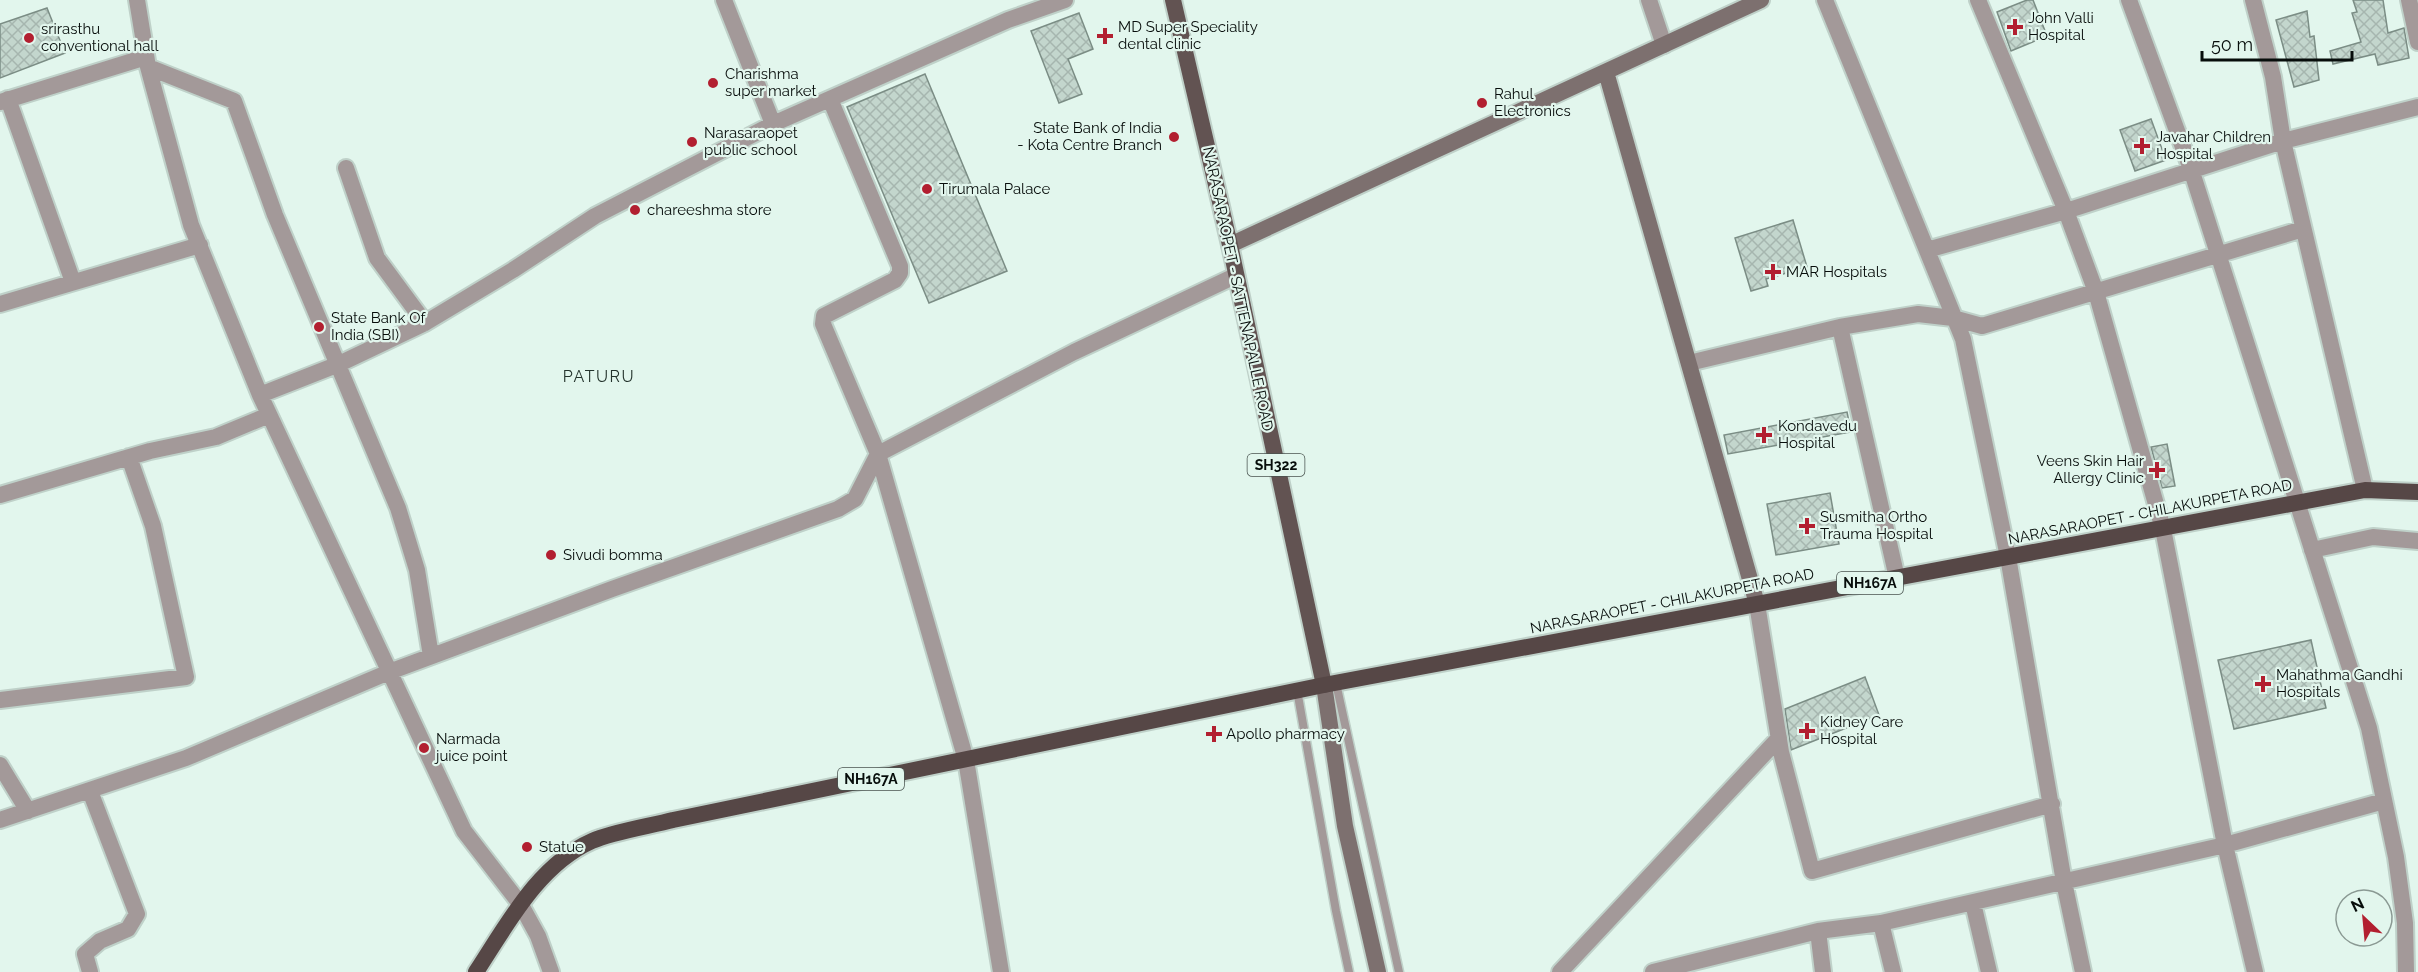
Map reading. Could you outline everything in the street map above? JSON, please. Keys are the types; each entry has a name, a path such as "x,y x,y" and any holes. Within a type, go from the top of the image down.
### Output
{"highway":[{"name":"NARASARAOPET - CHILAKURPETA ROAD","path":"1330,684 2365,490 2418,492"},
{"name":"NH167A","path":"476,972 521,905 556,864 592,841 673,820 1330,684"}],"main road":[{"name":"NARASARAOPET - SATTENAPALLE ROAD","path":"1173,0 1330,684 1345,826 1378,972"},
{"path":"1230,245 1761,0"},
{"path":"1606,72 1757,604"}],"street":[{"path":"137,0 147,62 191,225 260,395 464,831 521,905 538,936 551,972"},
{"path":"724,0 773,124"},
{"path":"260,395 339,364 425,323 513,270 595,216 773,124 1008,20 1065,0"},
{"path":"1649,0 1664,45"},
{"path":"1825,0 1963,339 2008,557 2064,882 2083,972"},
{"path":"1978,0 2066,211 2096,292 2163,528 2225,845 2254,972"},
{"path":"2130,0 2191,169 2369,728 2396,857 2405,923 2406,972"},
{"path":"2253,0 2273,77 2283,141 2365,490"},
{"path":"2409,0 2418,42"},
{"path":"73,282 4,100 147,62 234,101 275,215 339,364 404,528 417,570 431,656"},
{"path":"830,99 900,266 900,273 895,280 824,315 823,324 878,454 966,760 1001,972"},
{"path":"1927,250 2066,211 2283,141 2418,107"},
{"path":"346,168 377,258 425,323"},
{"path":"1689,363 1840,327 1918,314 1953,318 1982,326 2303,229"},
{"path":"0,304 200,245"},
{"path":"0,820 186,758 389,672 612,589 838,509 855,499 878,454 1074,352 1236,276"},
{"path":"1840,327 1897,578"},
{"path":"0,495 129,457 216,437 269,415"},
{"path":"0,700 186,677 153,526 129,457"},
{"path":"2312,550 2373,537 2418,540"},
{"path":"1757,604 1781,752 1812,871 2052,804"},
{"path":"1560,972 1779,738"},
{"path":"0,765 28,812"},
{"path":"90,791 136,914 128,929 100,941 85,954 90,972"},
{"path":"1653,972 1818,931 1881,923 2225,845 2384,801"},
{"path":"1973,903 1989,972"},
{"path":"1881,923 1893,972"},
{"path":"1818,931 1823,972"}],"lane":[{"path":"1330,684 1399,972"},
{"path":"1297,690 1349,972"}],"building":[{"path":"2027,0 2033,0 2047,36 2011,51 1997,12"},
{"path":"2353,0 2383,0 2388,33 2404,28 2409,58 2378,65 2375,54 2333,64 2330,51 2361,42 2352,13 2357,12"},
{"name":"srirasthu conventional hall","path":"47,8 65,53 0,78 0,24"},
{"path":"2307,11 2310,37 2314,36 2319,80 2294,87 2276,20"},
{"path":"1079,13 1093,49 1068,59 1082,94 1059,103 1031,31"},
{"name":"Tirumala Palace","path":"925,74 1007,271 929,303 847,107"},
{"path":"2151,119 2166,160 2135,171 2120,130"},
{"path":"1793,220 1807,267 1766,279 1768,286 1751,291 1735,238"},
{"path":"1847,412 1851,432 1728,454 1724,435"},
{"path":"2167,444 2175,486 2162,488 2151,447"},
{"path":"1830,493 1839,544 1776,555 1767,504"},
{"path":"2311,640 2326,708 2234,729 2218,660"},
{"path":"1865,677 1879,715 1791,750 1785,709"}],"place":[{"name":"John Valli Hospital","path":"2015,27"},
{"name":"MD Super Speciality dental clinic","path":"1105,36"},
{"name":"srirasthu conventional hall","path":"29,38"},
{"name":"Charishma super market","path":"713,83"},
{"name":"Rahul Electronics","path":"1482,103"},
{"name":"State Bank of India - Kota Centre Branch","path":"1174,137"},
{"name":"Narasaraopet public school","path":"692,142"},
{"name":"Javahar Children Hospital","path":"2142,146"},
{"name":"Tirumala Palace","path":"927,189"},
{"name":"chareeshma store","path":"635,210"},
{"name":"MAR Hospitals","path":"1773,272"},
{"name":"State Bank Of India (SBI)","path":"319,327"},
{"name":"Kondavedu Hospital","path":"1764,435"},
{"name":"Veens Skin Hair Allergy Clinic","path":"2157,470"},
{"name":"Susmitha Ortho Trauma Hospital","path":"1807,526"},
{"name":"Sivudi bomma","path":"551,555"},
{"name":"Mahathma Gandhi Hospitals","path":"2263,684"},
{"name":"Kidney Care Hospital","path":"1807,731"},
{"name":"Apollo pharmacy","path":"1214,734"},
{"name":"Narmada juice point","path":"424,748"},
{"name":"Statue","path":"527,847"}],"district":[{"name":"PATURU","path":"599,376"}]}
